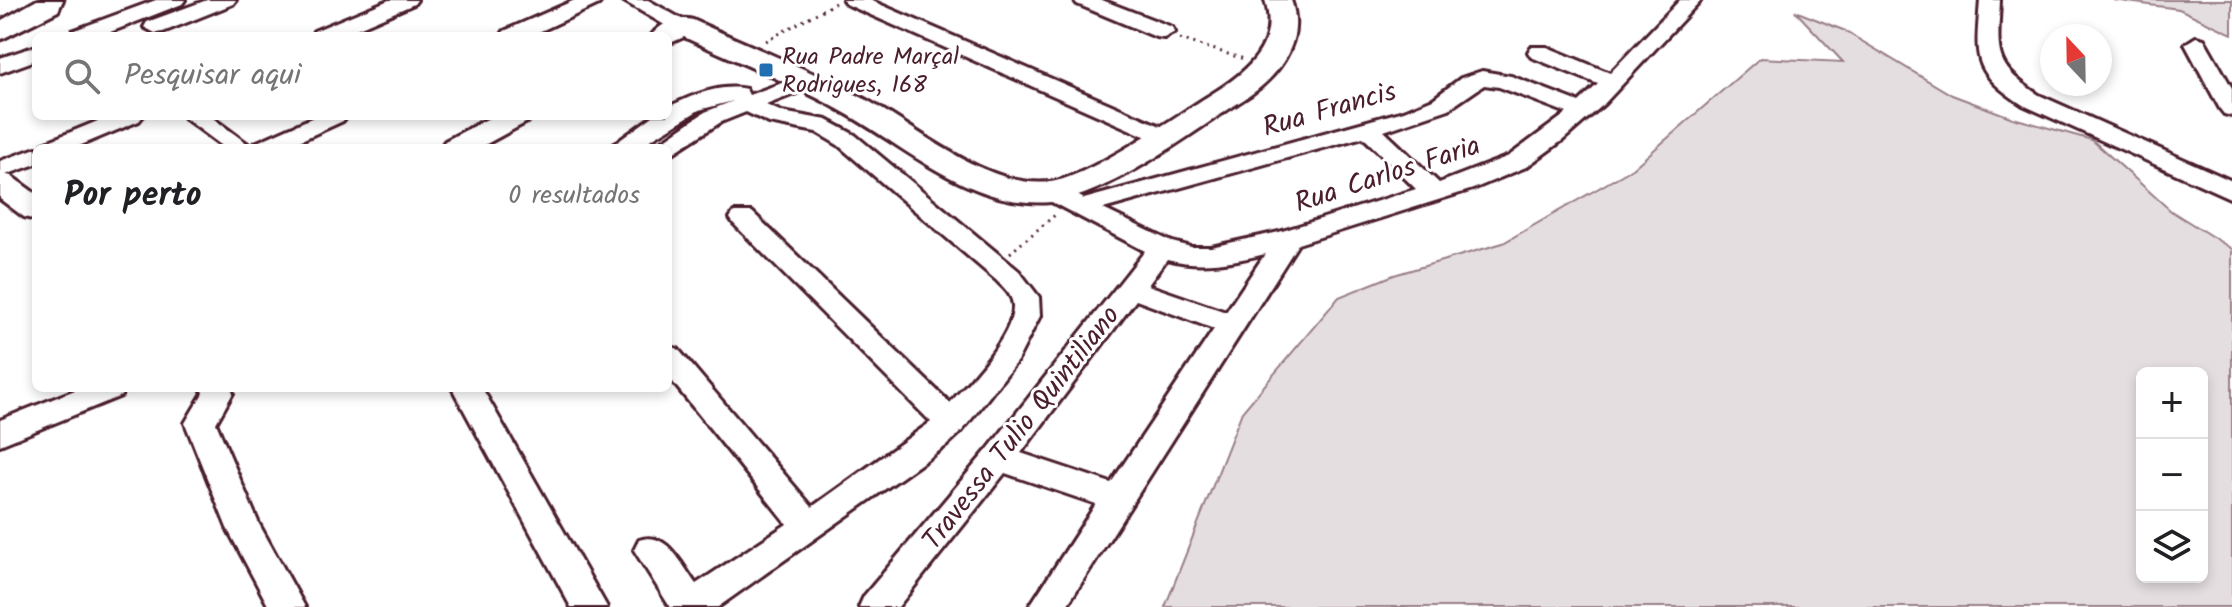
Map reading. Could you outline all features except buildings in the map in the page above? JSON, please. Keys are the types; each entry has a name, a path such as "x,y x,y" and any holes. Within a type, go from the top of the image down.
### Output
{"main road":[{"path":"674,31 743,54 848,102 984,183 1069,200 1080,184 1112,168 1241,89 1281,42 1286,28 1278,0"},
{"path":"0,32 53,2"},
{"path":"464,144 508,120"},
{"path":"0,183 32,207"}],"street":[{"path":"93,32 175,7 226,0"},
{"path":"331,32 407,0"},
{"path":"521,32 592,0"},
{"path":"632,0 674,31"},
{"path":"853,0 1164,136"},
{"path":"1084,0 1164,32"},
{"name":"Rua Carlos Faria","path":"1069,200 1162,247 1186,255 1209,256 1290,236 1481,176 1531,153 1582,111 1691,0"},
{"path":"1990,0 1987,51 1991,68 2006,84 2031,100 2232,191"},
{"path":"137,32 175,7"},
{"path":"2196,44 2232,109"},
{"path":"1539,52 1613,82"},
{"path":"0,66 32,54"},
{"path":"0,86 32,74"},
{"name":"Rua Francis","path":"1069,200 1368,129 1426,111 1482,78 1503,81 1582,111"},
{"path":"670,144 713,117 804,82"},
{"path":"651,550 689,606 908,458 951,423 1005,357 1025,321 1028,306 1018,286 996,265 857,147 835,132 813,124 772,119 753,100 734,94 708,98 672,116"},
{"path":"63,144 121,120"},
{"path":"200,120 235,144"},
{"path":"273,144 326,120"},
{"path":"627,144 666,120"},
{"path":"1368,129 1433,191"},
{"path":"0,170 32,157"},
{"path":"743,218 951,423"},
{"path":"1047,607 1290,236"},
{"name":"Travessa Tulio Quintiliano","path":"877,607 999,458 1162,247"},
{"path":"1129,288 1234,325"},
{"path":"672,361 808,526"},
{"path":"4,426 99,392"},
{"path":"218,392 200,423 244,528 287,607"},
{"path":"469,392 589,607"},
{"path":"999,458 1119,499"}],"path":[{"path":"743,54 841,0"},
{"path":"1191,44 1266,63"},
{"path":"996,265 1069,200"}],"shaded area":[{"path":"2113,0 2232,0 2232,34 2179,9"},
{"path":"1795,11 1843,30 1952,95 2013,118 2092,140 2171,211 2232,249 2232,607 1165,607 1242,412 1339,297 1394,275 1503,243 1632,169 1760,58 1843,62"}],"place":[{"name":"Rua Padre Marçal Rodrigues, 168","path":"766,70"}]}
